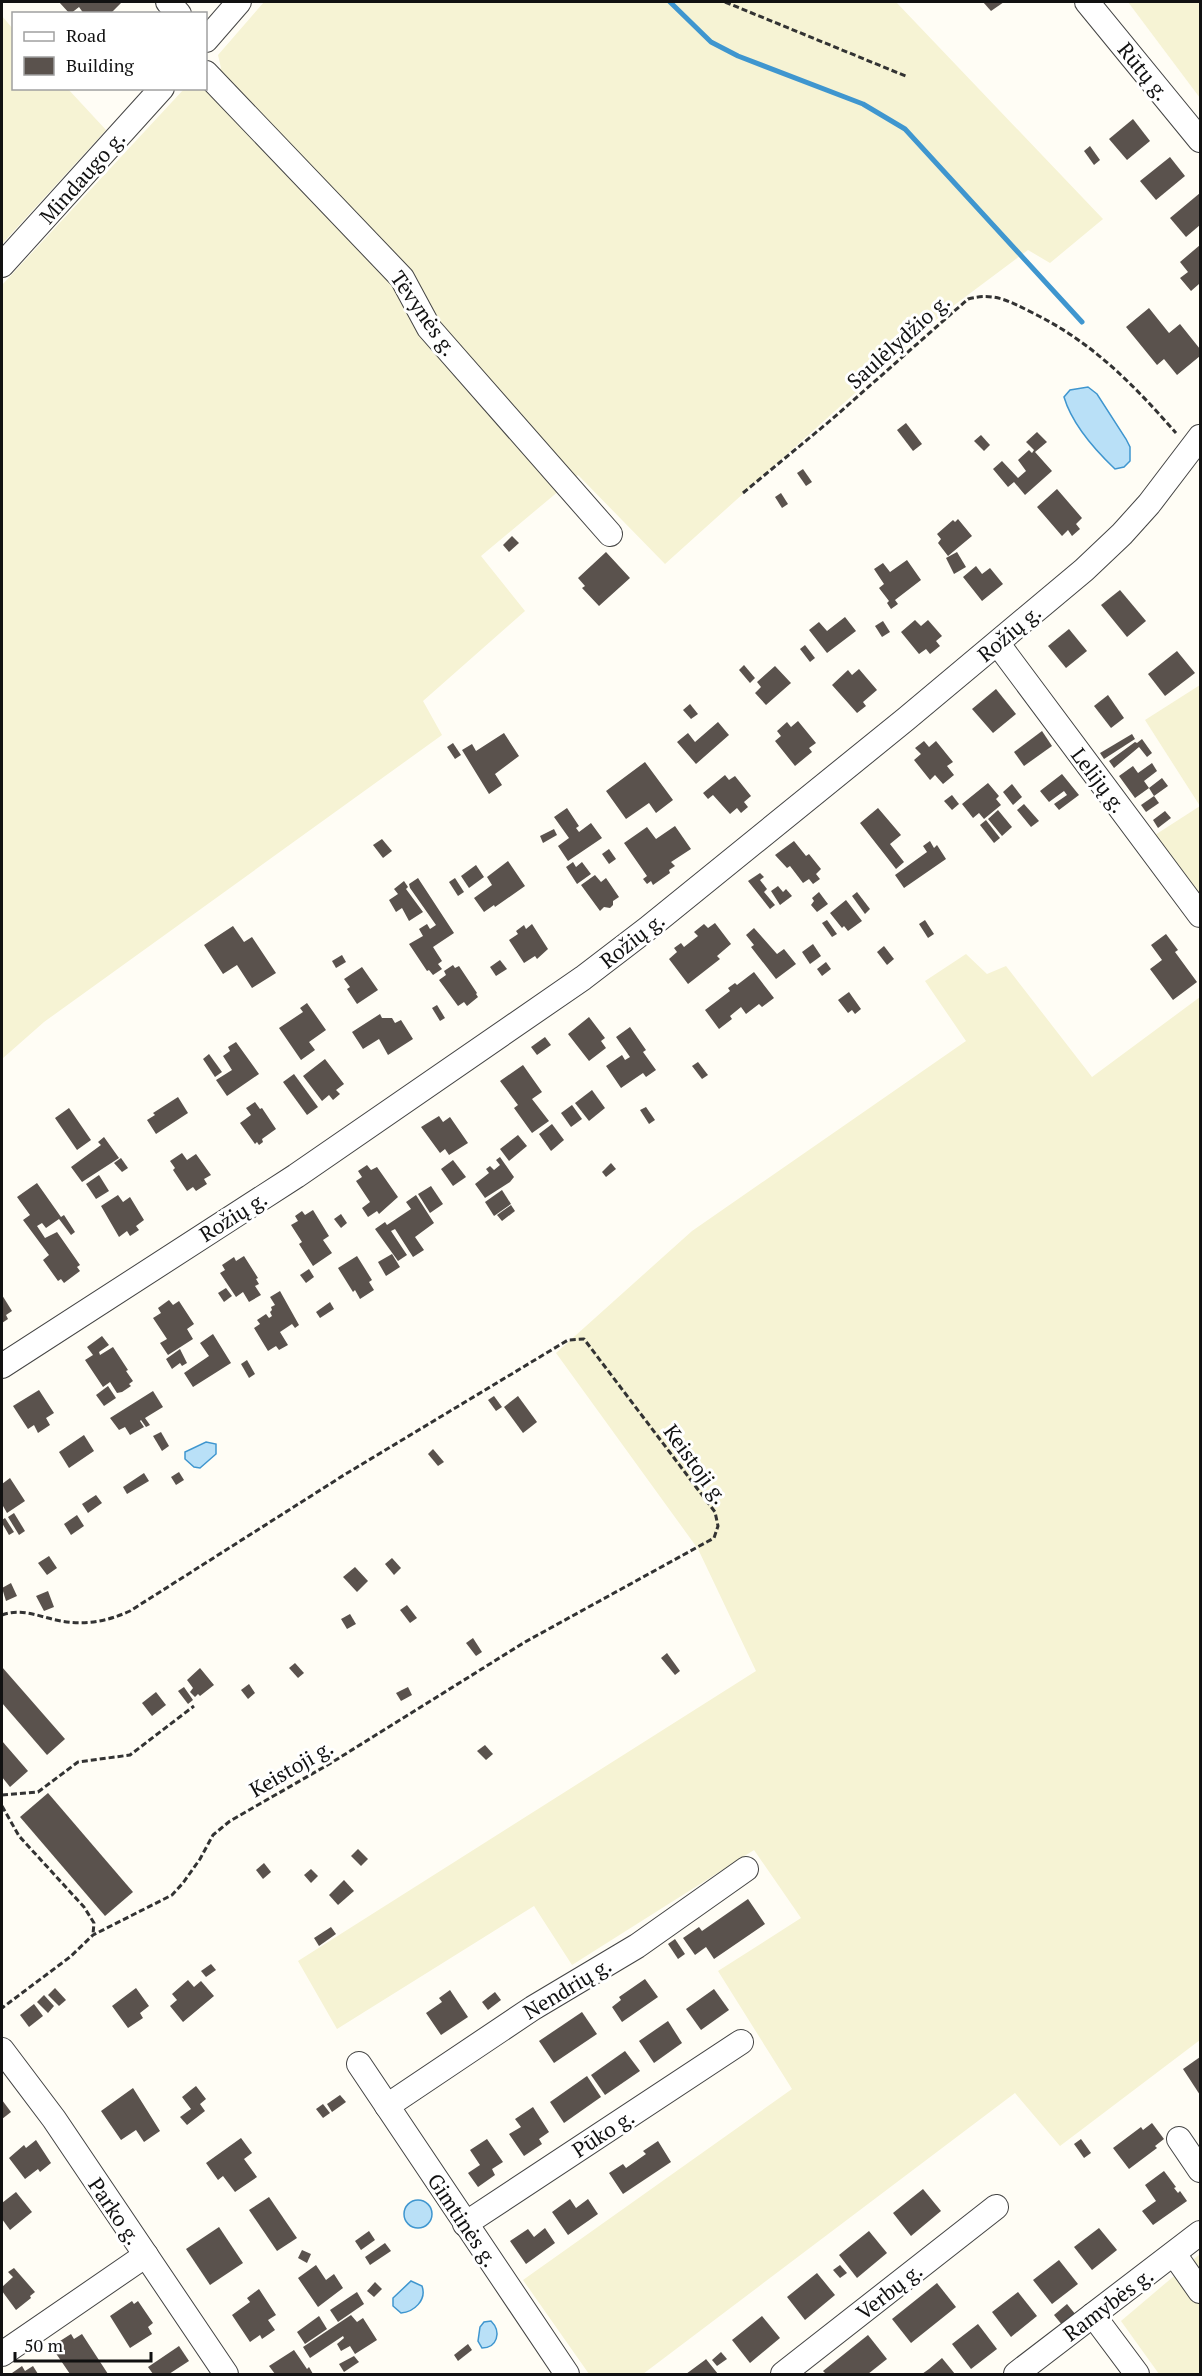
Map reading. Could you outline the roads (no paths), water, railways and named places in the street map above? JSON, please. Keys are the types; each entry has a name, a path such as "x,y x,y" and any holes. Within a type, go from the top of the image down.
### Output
{"street":[{"path":"207,39 238,2"},
{"name":"Rūtų g.","path":"1087,2 1200,140"},
{"name":"Tėvynės g.","path":"207,74 402,278 429,328 610,534"},
{"name":"Mindaugo g.","path":"2,265 160,90"},
{"name":"Rožių g.","path":"2,1366 296,1176 583,978 717,874 998,644 1107,549 1149,504 1196,444"},
{"name":"Lelijų g.","path":"998,644 1200,915"},
{"name":"Nendrių g.","path":"387,2106 533,2008 637,1946 746,1869"},
{"name":"Pūko g.","path":"465,2224 741,2042"},
{"name":"Parko g.","path":"2,2050 54,2119 226,2374"},
{"name":"Gimtinės g.","path":"359,2064 567,2374"},
{"path":"1179,2139 1200,2170"},
{"name":"Verbų g.","path":"783,2374 996,2207"},
{"name":"Ramybės g.","path":"1016,2374 1200,2233"},
{"path":"1174,2254 1200,2291"},
{"path":"2,2354 146,2255"},
{"path":"1093,2315 1137,2374"}],"water":[{"path":"1088,387 1097,394 1130,447 1130,461 1124,467 1115,469 1100,454 1078,427 1068,407 1064,397 1070,390"},
{"path":"206,1442 216,1444 216,1454 200,1468 194,1467 185,1459 185,1452"},
{"path":"418,2200 428,2204 432,2214 428,2224 418,2228 408,2224 404,2214 408,2204"},
{"path":"411,2281 422,2286 423,2296 415,2308 401,2313 393,2306 393,2298"},
{"path":"491,2321 496,2330 496,2339 491,2345 482,2348 478,2341 480,2327 484,2322"}],"waterway":[{"path":"670,2 711,42 738,56 863,104 905,129 1082,322"}]}
